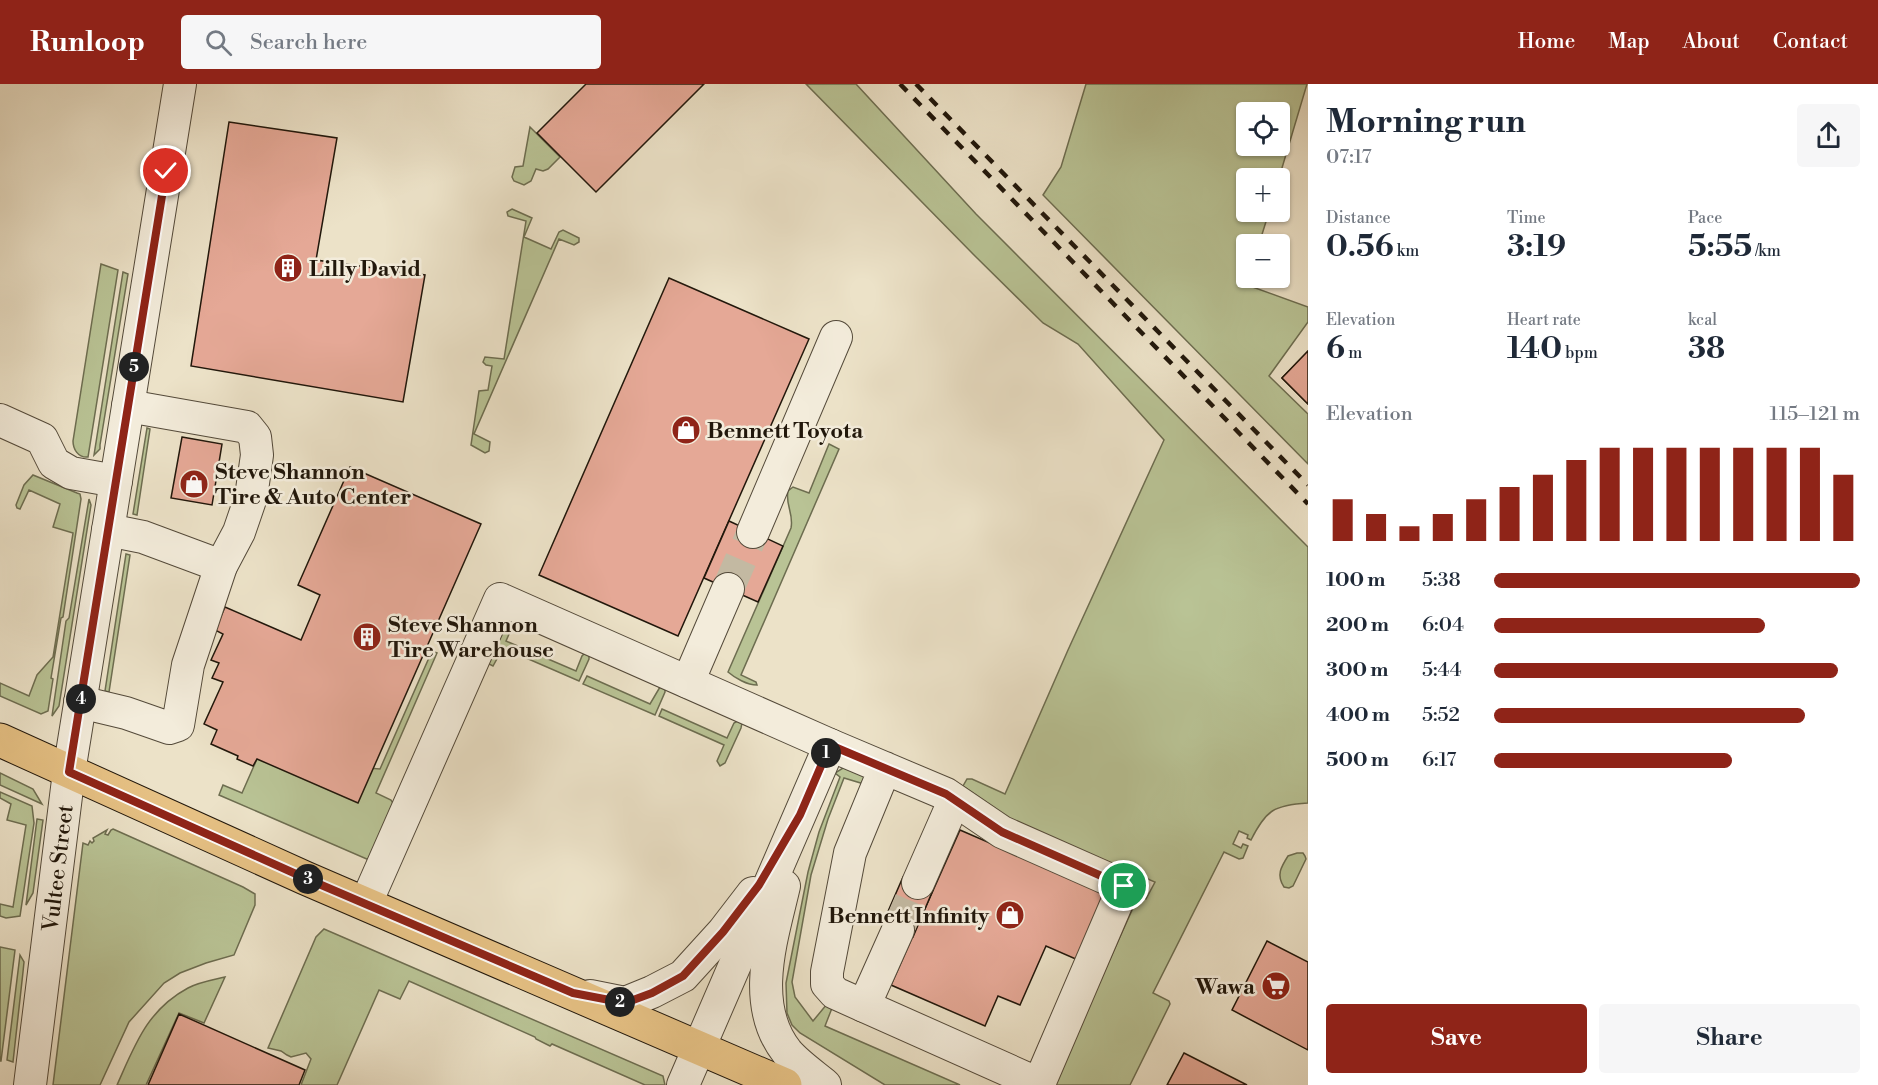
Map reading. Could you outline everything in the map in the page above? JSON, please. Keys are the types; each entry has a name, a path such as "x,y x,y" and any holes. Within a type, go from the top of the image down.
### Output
{"main road":[{"path":"0,740 366,903 785,1085"}],"street":[{"name":"Vultee Street","path":"30,1085 69,772 180,84"},
{"path":"753,532 836,337"},
{"path":"80,702 126,713 168,728 178,725 188,665 221,566 239,532 251,497 257,455 255,436 247,427 128,406"},
{"path":"0,420 42,439 54,464 71,472 116,481"},
{"path":"108,530 143,537 221,566"},
{"path":"688,682 728,588"},
{"path":"366,903 500,599 946,794 1002,832 1124,886 1039,1084 835,993 827,984 826,972 850,853 885,768"},
{"path":"683,1085 830,745"},
{"path":"918,883 954,801"},
{"path":"573,993 625,1003 652,993 683,976 723,932 759,885 800,815"},
{"path":"800,815 776,921 765,992 776,1036 788,1053 825,1085"},
{"path":"864,1006 898,930"}],"green space":[{"path":"806,84 856,84 976,214 1308,547 1308,803 1287,805 1272,811 1261,822 1251,840 1247,838 1248,835 1239,831 1233,844 1241,848 1243,844 1248,846 1243,858 1239,859 1224,852 1153,993 1169,1001 1170,1004 1130,1085 1053,1085 1138,897 1146,899 1155,882 1013,821 963,786 967,779 972,779 1005,794 1164,440 1078,344 1043,323"},
{"path":"1086,84 1307,84 1290,141 1290,102 1236,102 1236,156 1286,156 1282,168 1236,168 1236,222 1266,222 1262,234 1236,234 1236,288 1255,288 1308,307 1308,322 1269,376 1308,414 1308,464 1043,195 1061,167"},
{"path":"530,127 560,157 548,169 543,171 536,169 531,181 524,185 514,181 512,177 515,167 523,166"},
{"path":"512,209 532,218 524,237 551,249 559,232 563,230 579,238 579,242 574,245 559,239 474,434 490,442 489,451 485,453 471,445 479,391 488,390 492,366 483,362 485,357 504,359 526,221 508,216 507,212"},
{"path":"101,264 118,270 88,457 84,457 77,452 73,441"},
{"path":"123,272 128,274 100,449 94,455"},
{"path":"147,428 150,429 137,515 133,514"},
{"path":"829,444 839,449 741,675 756,682 757,685 753,685 728,672 791,528 788,491 793,487 809,493"},
{"path":"33,475 80,494 81,499 51,678 53,679 48,711 41,714 0,696 0,683 29,696 37,675 53,657 73,533 53,527 60,504 29,490 20,509 17,508 16,505 24,485"},
{"path":"89,499 91,505 59,706 52,716 66,621 69,618"},
{"path":"126,554 130,555 109,692 105,691"},
{"path":"506,618 511,620 513,625 506,641 576,671 582,656 585,653 589,655 579,681 503,648 493,666 487,663"},
{"path":"432,651 437,653 376,793 393,803 369,860 219,795 223,785 242,793 257,759 380,769"},
{"path":"587,676 650,704 660,687 665,689 665,692 655,715 583,684"},
{"path":"662,709 727,738 734,723 739,720 742,723 741,728 725,763 720,766 717,761 724,745 659,716"},
{"path":"843,768 852,768 867,776 864,784 844,778 828,819 811,875 792,982 795,997 813,1021 827,1004 832,1008 825,1026 960,1085 885,1085 800,1033 792,1025 787,1013 786,983 808,872 819,832 840,777 835,773"},
{"path":"0,773 33,789 42,804 0,785"},
{"path":"0,792 32,806 34,823 20,916 6,918 0,916 0,904 13,907 26,825 7,820 11,804 0,798"},
{"path":"37,819 43,820 33,893 26,905"},
{"path":"113,829 243,887 255,894 255,905 234,955 180,973 164,983 129,1022 100,1085 53,1085 83,843 88,845 90,841 92,843 94,841 93,838 107,830 105,834 108,835"},
{"path":"1303,853 1306,859 1293,886 1284,887 1280,879 1282,867 1288,856"},
{"path":"324,929 663,1076 665,1085 645,1085 552,1044 550,1046 535,1037 409,981 400,999 379,990 337,1085 301,1085 311,1059 306,1053 291,1057 281,1051 268,1048 316,937"},
{"path":"0,947 15,950 1,1061 0,1061"},
{"path":"20,955 24,962 13,1062 7,1060"},
{"path":"225,977 204,1023 179,1013 146,1085 117,1085 144,1030 162,1007 192,986"}],"building":[{"path":"586,84 704,84 596,192 537,133"},
{"name":"Lilly David","path":"229,122 337,138 316,260 425,275 403,402 191,366"},
{"name":"Bennett Toyota","path":"669,278 809,339 678,636 539,575"},
{"path":"1308,351 1308,404 1282,378"},
{"path":"1308,351 1308,404 1282,378"},
{"name":"Steve Shannon Tire & Auto Center","path":"182,437 222,444 212,505 171,498"},
{"name":"Steve Shannon Tire Warehouse","path":"350,467 481,524 358,803 257,759 253,766 237,759 238,756 211,744 217,730 204,724 223,682 212,678 219,663 211,660 223,634 215,630 225,607 301,640 320,595 298,585"},
{"path":"729,521 783,546 758,602 704,578"},
{"name":"Bennett Infinity","path":"960,830 1107,894 1078,960 1046,946 1020,1005 998,996 985,1026 891,985"},
{"path":"903,877 933,890 913,937 883,923"},
{"name":"Wawa","path":"1267,941 1308,962 1308,1050 1232,1010"},
{"path":"179,1014 305,1070 299,1085 148,1085"},
{"name":"Wawa","path":"1184,1053 1247,1085 1167,1085"}],"tunnel":[{"path":"728,589 753,532"},
{"path":"898,930 918,883"}],"railway":[{"path":"900,84 1308,504"},
{"path":"916,84 1308,485"}],"place":[{"name":"Lilly David","path":"288,268"},
{"name":"Bennett Toyota","path":"686,430"},
{"name":"Steve Shannon Tire & Auto Center","path":"194,484"},
{"name":"Steve Shannon Tire Warehouse","path":"367,637"},
{"name":"Bennett Infinity","path":"1010,915"},
{"name":"Wawa","path":"1276,986"}],"route":[{"path":"166,171 69,772 305,878 573,993 625,1003 652,993 683,976 723,932 759,885 800,815 830,745 946,794 1002,832 1124,886"}]}
